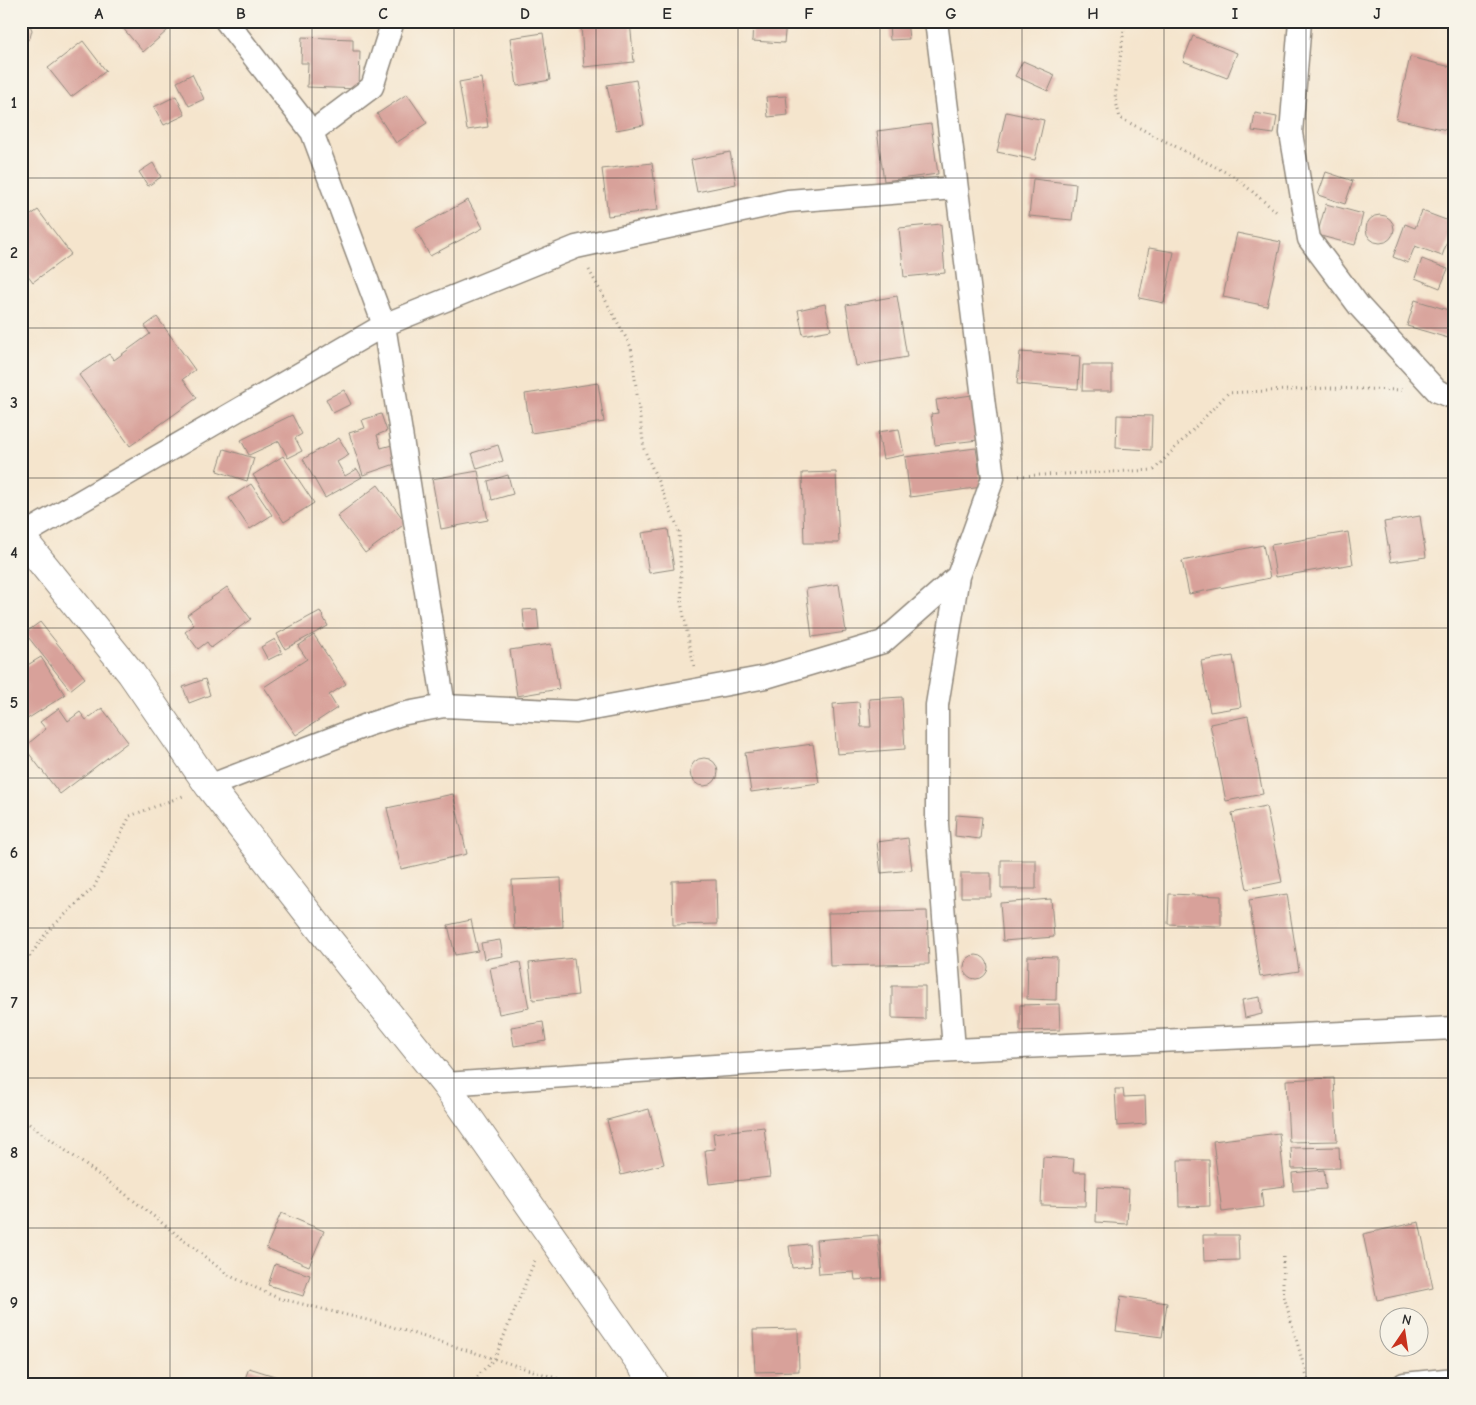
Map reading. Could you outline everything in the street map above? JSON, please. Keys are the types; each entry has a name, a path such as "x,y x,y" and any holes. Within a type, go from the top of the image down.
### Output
{"main road":[{"path":"21,536 131,673 210,786 329,940 445,1084 655,1384"}],"street":[{"path":"226,21 312,132 384,325 444,706"},
{"path":"312,132 372,88 392,21"},
{"path":"936,21 955,188 993,478 958,576 937,705 937,824 954,1050"},
{"path":"1300,21 1291,133 1309,239 1359,306 1446,394"},
{"path":"21,536 384,325 576,247 788,201 955,188"},
{"path":"210,786 367,725 401,714 444,706 576,712 766,677 883,642 958,576"},
{"path":"445,1084 954,1050 1455,1028"},
{"path":"1404,1384 1455,1379"}],"path":[{"path":"1125,21 1115,98 1120,118 1235,177 1309,239"},
{"path":"576,247 631,347 644,448 679,530 682,607 699,689"},
{"path":"993,478 1154,470 1228,393 1329,388 1446,394"},
{"path":"21,969 47,932 94,887 130,816 210,786"},
{"path":"21,1118 124,1193 228,1275 278,1298 383,1324 575,1384"},
{"path":"470,1384 494,1358 547,1230"},
{"path":"1283,1257 1283,1293 1309,1384"}],"building":[{"path":"21,21 28,21 32,30 30,38 21,44"},
{"path":"117,21 174,21 176,23 143,52"},
{"path":"310,21 332,21 332,25"},
{"path":"753,21 786,21 784,43 752,41"},
{"path":"889,21 907,21 909,39 890,40"},
{"path":"630,22 634,62 584,67 581,26"},
{"path":"543,33 550,80 517,86 510,38"},
{"path":"1193,36 1237,53 1227,78 1183,61"},
{"path":"302,37 353,39 353,51 360,51 359,89 307,87 308,63 301,63"},
{"path":"83,41 106,71 71,97 48,68"},
{"path":"1410,57 1455,68 1455,96 1447,130 1396,119"},
{"path":"1023,61 1055,75 1048,91 1015,76"},
{"path":"192,74 204,99 189,106 177,82"},
{"path":"481,78 488,127 467,130 459,82"},
{"path":"636,80 644,125 616,130 607,85"},
{"path":"407,94 427,123 396,143 377,114"},
{"path":"176,96 185,115 164,125 154,107"},
{"path":"786,96 788,115 768,117 766,97"},
{"path":"1006,112 1044,120 1035,160 997,152"},
{"path":"1255,113 1277,117 1274,134 1252,131"},
{"path":"931,124 938,174 884,181 877,131"},
{"path":"730,152 736,184 697,192 691,160"},
{"path":"153,163 161,177 148,186 139,172"},
{"path":"652,163 658,210 608,216 602,169"},
{"path":"1326,172 1353,181 1345,204 1318,195"},
{"path":"1033,179 1076,184 1072,220 1029,216"},
{"path":"468,200 483,228 430,256 415,229"},
{"path":"1326,204 1363,214 1355,245 1317,235"},
{"path":"38,210 71,254 33,282 21,266 21,222"},
{"path":"1422,211 1454,223 1442,256 1415,246 1408,263 1393,257 1405,224 1415,228"},
{"path":"1380,215 1390,219 1394,229 1390,239 1380,243 1370,239 1366,229 1370,219"},
{"path":"941,224 945,273 904,277 899,228"},
{"path":"1237,233 1281,242 1267,306 1223,297"},
{"path":"1149,248 1174,252 1164,303 1139,298"},
{"path":"1422,259 1448,269 1440,288 1415,278"},
{"path":"897,296 907,357 856,366 846,305"},
{"path":"1415,300 1455,312 1455,340 1407,326"},
{"path":"825,304 831,330 803,335 798,310"},
{"path":"157,317 195,370 183,379 197,398 130,446 79,375 109,354 114,360 150,334 145,326"},
{"path":"1020,352 1080,356 1078,389 1017,384"},
{"path":"1083,365 1112,365 1112,391 1082,391"},
{"path":"598,383 604,422 531,433 525,394"},
{"path":"344,390 351,404 333,413 326,399"},
{"path":"972,395 978,440 935,445 931,414 938,413 936,400"},
{"path":"381,414 387,431 377,435 381,448 392,445 398,463 363,475 349,433 365,428 362,420"},
{"path":"292,415 302,434 295,438 302,451 288,458 279,441 249,455 241,440"},
{"path":"1117,415 1152,416 1151,450 1116,448"},
{"path":"899,429 904,455 883,459 878,432"},
{"path":"339,438 349,455 337,462 345,476 357,469 362,477 325,498 303,459"},
{"path":"498,445 503,461 477,469 472,453"},
{"path":"976,448 982,487 910,497 905,457"},
{"path":"224,449 254,458 247,481 217,471"},
{"path":"283,456 314,503 284,522 253,475"},
{"path":"478,471 488,520 441,529 432,479"},
{"path":"836,472 839,543 804,543 802,473"},
{"path":"508,475 513,494 492,500 488,481"},
{"path":"251,484 272,515 250,529 229,498"},
{"path":"378,485 406,523 365,553 337,516"},
{"path":"1420,516 1426,557 1391,562 1384,522"},
{"path":"668,529 674,569 649,573 642,533"},
{"path":"1348,532 1353,564 1276,577 1271,545"},
{"path":"1263,545 1270,578 1189,594 1182,561"},
{"path":"839,584 846,632 812,637 806,589"},
{"path":"227,587 251,619 211,648 207,642 198,649 185,632 194,625 187,615"},
{"path":"537,609 539,630 525,631 523,610"},
{"path":"320,611 328,626 285,649 277,634"},
{"path":"40,622 85,678 70,690 25,633"},
{"path":"314,635 346,684 329,695 337,708 296,735 264,687 307,659 298,646"},
{"path":"275,639 282,653 268,660 261,647"},
{"path":"551,644 559,689 517,696 510,650"},
{"path":"1233,656 1241,707 1210,712 1201,661"},
{"path":"41,657 65,695 21,723 21,669"},
{"path":"205,679 210,695 189,703 183,687"},
{"path":"902,697 905,749 837,754 833,704 859,702 861,727 871,727 869,699"},
{"path":"59,708 68,721 80,712 86,720 102,708 128,742 60,794 24,747 46,729 40,722"},
{"path":"1248,716 1263,794 1226,801 1210,724"},
{"path":"813,744 819,783 751,792 745,753"},
{"path":"704,758 714,762 718,772 714,782 704,786 694,782 690,772 694,762"},
{"path":"453,794 467,854 401,869 387,808"},
{"path":"1266,806 1282,882 1247,889 1232,813"},
{"path":"956,815 982,817 980,839 955,836"},
{"path":"908,838 912,870 881,873 877,842"},
{"path":"1001,860 1036,860 1036,889 1001,889"},
{"path":"961,873 991,873 991,897 961,897"},
{"path":"561,878 563,927 514,929 512,880"},
{"path":"716,880 717,924 673,925 672,881"},
{"path":"1169,894 1221,896 1221,926 1168,924"},
{"path":"1287,894 1299,971 1260,977 1249,900"},
{"path":"1051,899 1054,937 1003,941 1000,903"},
{"path":"927,911 929,964 830,966 828,913"},
{"path":"471,920 478,951 455,955 448,925"},
{"path":"500,940 503,956 484,959 481,943"},
{"path":"976,955 981,956 987,962 987,972 981,978 976,979 971,978 965,972 964,967 965,962 971,956"},
{"path":"1028,956 1057,957 1056,1000 1027,999"},
{"path":"574,958 578,995 533,1000 529,963"},
{"path":"520,962 529,1008 499,1014 490,968"},
{"path":"892,986 925,986 925,1019 892,1018"},
{"path":"1260,997 1262,1014 1245,1018 1242,1000"},
{"path":"1059,1004 1060,1030 1020,1031 1020,1005"},
{"path":"543,1022 546,1041 514,1046 511,1027"},
{"path":"1334,1078 1337,1141 1289,1142 1286,1080"},
{"path":"1115,1089 1123,1089 1124,1097 1145,1096 1146,1124 1117,1126"},
{"path":"649,1109 664,1164 621,1175 607,1120"},
{"path":"764,1127 770,1177 709,1184 705,1150 715,1149 713,1133"},
{"path":"1279,1133 1285,1186 1261,1189 1263,1207 1222,1212 1213,1141"},
{"path":"1339,1147 1340,1168 1292,1169 1291,1148"},
{"path":"1043,1157 1074,1159 1073,1172 1086,1172 1085,1206 1041,1205"},
{"path":"1178,1160 1209,1160 1210,1206 1179,1207"},
{"path":"1324,1170 1326,1189 1293,1191 1292,1173"},
{"path":"1097,1187 1129,1189 1127,1224 1096,1222"},
{"path":"281,1213 324,1231 309,1266 266,1248"},
{"path":"1419,1222 1433,1288 1377,1300 1363,1234"},
{"path":"878,1235 882,1278 855,1280 854,1272 819,1274 816,1240"},
{"path":"1203,1235 1238,1235 1239,1260 1204,1261"},
{"path":"809,1244 811,1266 792,1268 789,1246"},
{"path":"275,1264 310,1275 303,1296 268,1285"},
{"path":"1121,1296 1167,1303 1162,1337 1116,1331"},
{"path":"798,1329 799,1371 755,1372 753,1330"},
{"path":"249,1368 281,1378 279,1384 243,1384"}]}
